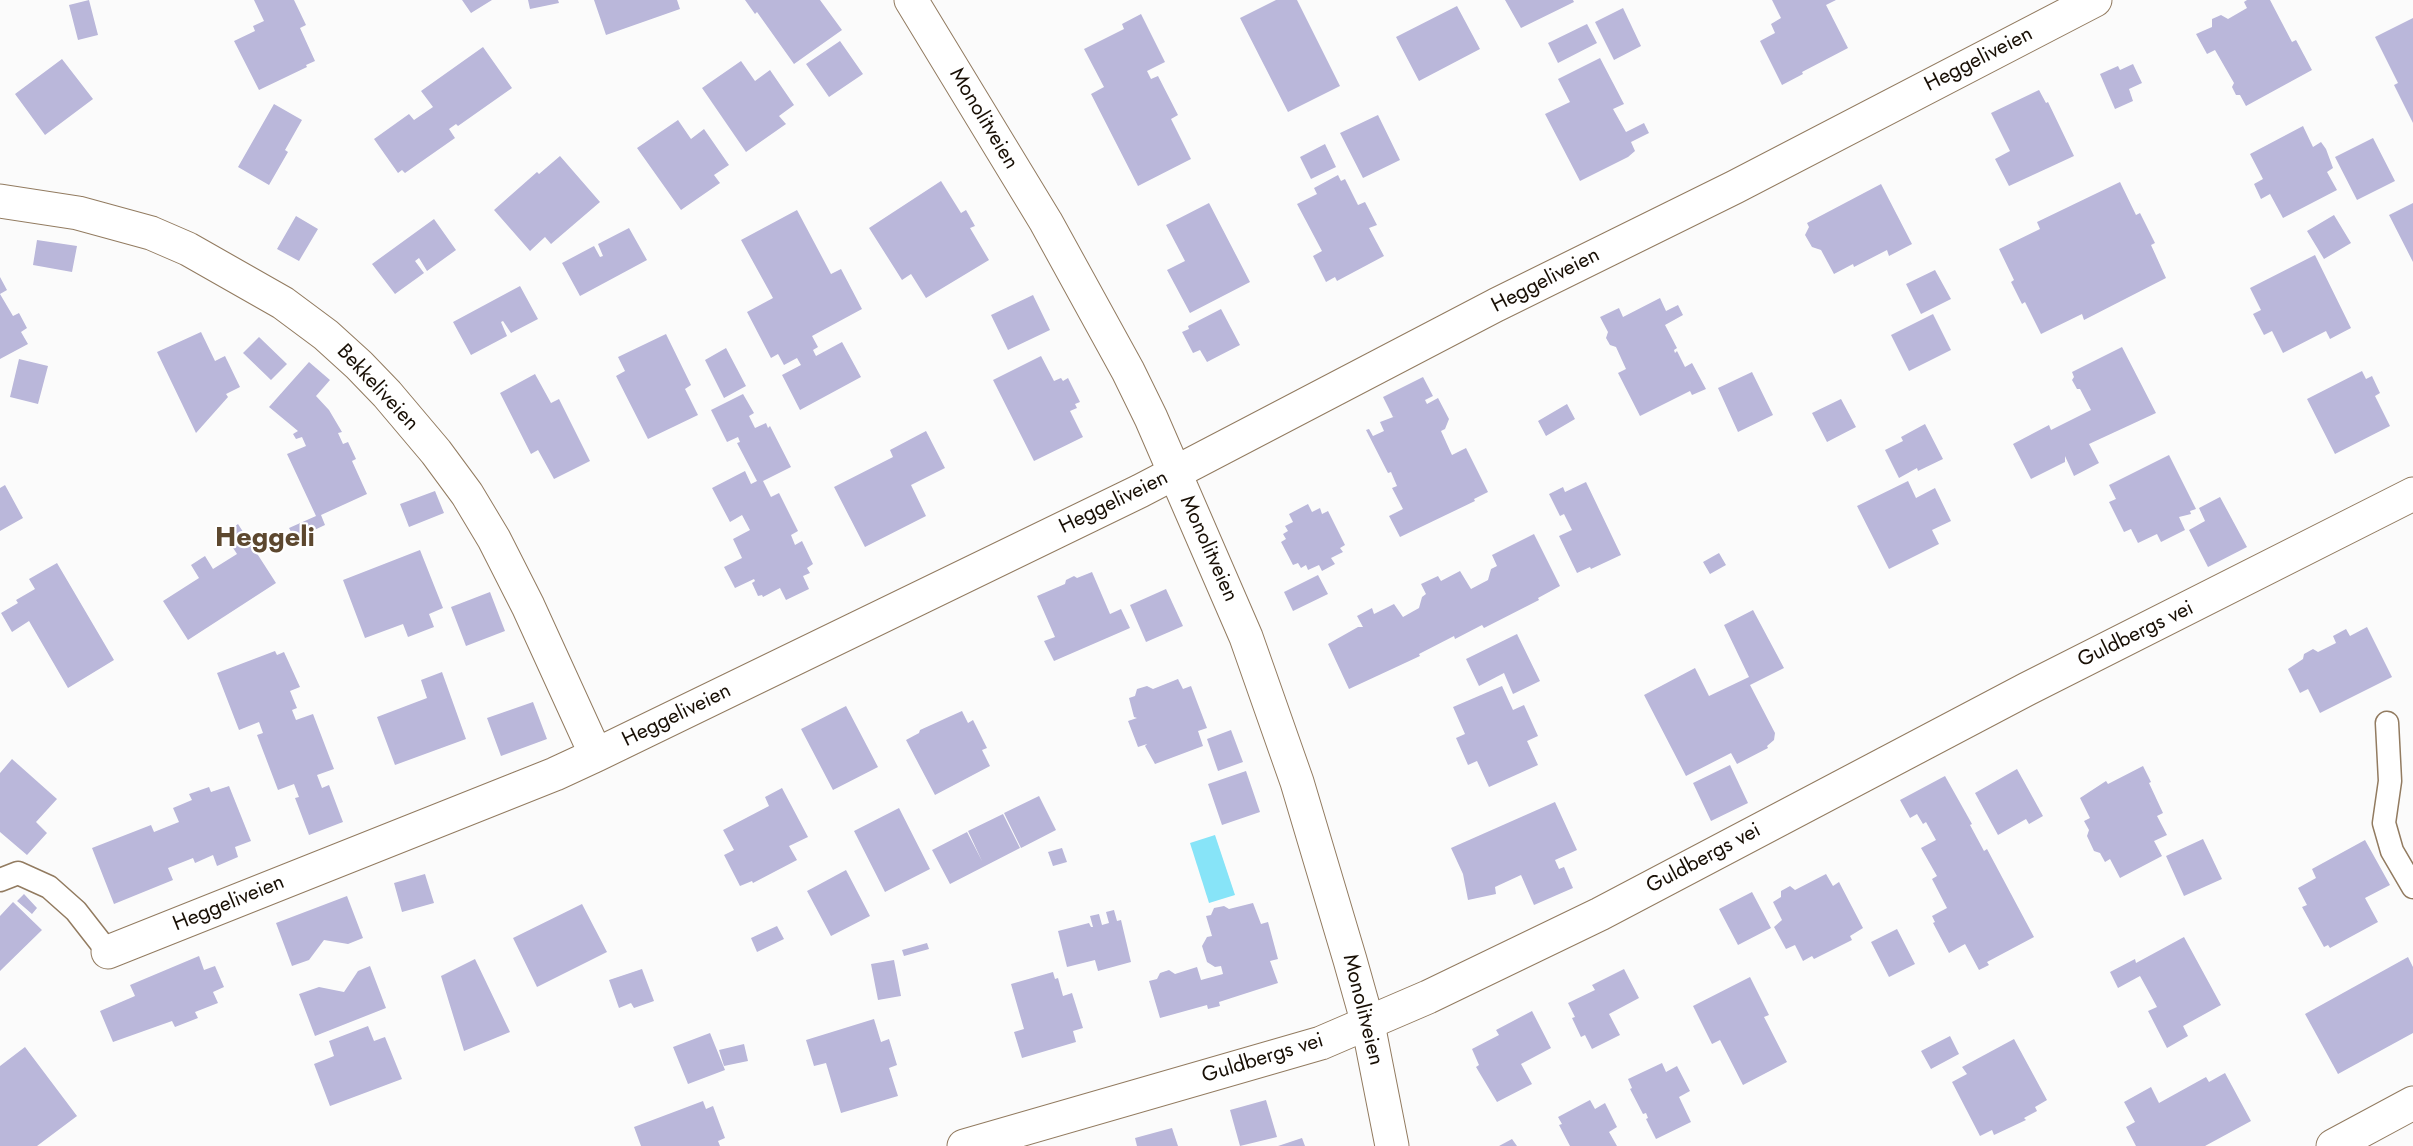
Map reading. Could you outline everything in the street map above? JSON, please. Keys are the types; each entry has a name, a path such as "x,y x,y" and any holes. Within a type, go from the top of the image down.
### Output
{"street":[{"name":"Monolitveien","path":"911,0 1046,222 1151,418 1246,637 1297,782 1368,1024 1392,1146"},
{"name":"Heggeliveien","path":"108,952 555,774 596,755 1175,474 1496,305 1735,187 2095,0"},
{"name":"Bekkeliveien","path":"0,201 78,213 151,233 188,249 283,303 334,342 387,394 436,452 467,494 494,539 528,606 596,755"},
{"name":"Guldbergs vei","path":"964,1146 1321,1043 1368,1024 1600,914 2027,689 2413,494"},
{"path":"2332,1146 2413,1104"}],"lane":[{"path":"2387,723 2390,781 2384,823 2392,850 2413,887"},
{"path":"0,880 18,873 49,887 76,911 108,952"}],"water":[{"path":"1215,835 1235,895 1209,903 1190,843"}],"building":[{"path":"89,0 98,35 78,40 69,5"},
{"path":"254,0 294,0 306,25 300,28 315,61 259,90 234,41 255,31 253,26 264,21"},
{"path":"462,0 492,0 471,13"},
{"path":"528,0 558,0 559,3 530,9"},
{"path":"594,0 677,0 680,9 606,35"},
{"path":"745,0 820,0 842,30 794,64 757,12 755,14"},
{"path":"1276,0 1297,0 1340,86 1288,112 1240,18"},
{"path":"1505,0 1573,0 1574,2 1521,28"},
{"path":"1772,0 1836,0 1826,5 1848,48 1782,85 1760,41 1775,33 1771,24 1781,18"},
{"path":"2270,0 2292,42 2296,40 2312,70 2246,106 2240,95 2236,95 2232,87 2234,83 2215,50 2207,54 2196,34 2212,27 2212,19 2221,15 2228,19 2247,8 2244,2"},
{"path":"1457,6 1480,49 1419,81 1396,37"},
{"path":"1623,8 1641,46 1614,60 1595,22"},
{"path":"1141,14 1165,62 1147,71 1151,79 1158,76 1178,115 1171,119 1191,159 1138,186 1091,94 1104,87 1084,49 1124,29 1122,24"},
{"path":"2413,18 2413,123 2394,85 2398,83 2375,37"},
{"path":"1587,24 1597,43 1558,63 1548,43"},
{"path":"840,41 863,74 829,97 806,64"},
{"path":"483,47 512,88 458,126 456,124 449,129 455,138 405,173 402,170 398,173 374,139 409,114 414,120 433,107 421,91"},
{"path":"1600,58 1624,104 1613,109 1626,132 1644,123 1649,133 1631,142 1635,151 1628,157 1580,181 1545,114 1570,102 1558,79"},
{"path":"62,59 93,99 45,135 15,94"},
{"path":"741,61 755,81 770,70 794,105 779,116 786,124 746,152 702,88"},
{"path":"2133,64 2142,83 2129,89 2133,101 2115,109 2100,74 2118,66 2120,70"},
{"path":"2039,90 2046,103 2048,102 2074,156 2009,186 1995,159 2010,151 1991,113"},
{"path":"274,104 302,120 285,150 288,152 269,185 238,167"},
{"path":"1378,115 1400,160 1363,178 1340,133"},
{"path":"678,120 691,139 704,129 729,165 714,175 720,183 681,210 637,148"},
{"path":"2303,126 2313,147 2321,142 2326,149 2333,168 2327,172 2337,190 2283,218 2270,194 2261,199 2254,184 2263,179 2250,154"},
{"path":"2373,138 2395,181 2357,200 2335,157"},
{"path":"1325,144 1336,167 1311,179 1300,157"},
{"path":"560,156 600,202 551,244 545,237 530,251 494,210 537,172 539,174"},
{"path":"1338,175 1341,181 1345,179 1358,205 1365,202 1377,225 1369,228 1384,256 1337,281 1335,277 1326,282 1313,256 1322,251 1297,204 1317,194 1314,188"},
{"path":"941,181 961,213 966,210 975,226 970,228 989,260 926,298 911,274 902,280 869,228"},
{"path":"2120,182 2136,215 2140,213 2155,243 2151,245 2166,278 2084,320 2082,314 2041,334 2025,302 2022,304 2011,282 2014,280 1999,249 2040,229 2037,222"},
{"path":"1881,184 1912,244 1889,256 1887,250 1854,267 1853,264 1834,274 1821,250 1812,247 1805,235 1809,227 1807,223"},
{"path":"1209,203 1250,282 1190,313 1167,270 1185,261 1166,225"},
{"path":"2413,203 2413,262 2389,215"},
{"path":"797,210 831,274 841,269 862,309 812,336 818,347 813,350 816,356 842,342 861,377 800,410 782,375 801,365 797,358 784,365 778,354 771,358 747,312 773,298 741,240"},
{"path":"2334,215 2351,243 2324,259 2307,231"},
{"path":"296,216 318,229 299,261 277,249"},
{"path":"434,219 456,250 427,271 419,258 415,261 424,273 395,294 372,264"},
{"path":"629,228 647,260 580,296 562,263 594,246 600,257 603,256 598,244"},
{"path":"37,240 77,246 72,272 33,265"},
{"path":"2315,255 2351,328 2330,339 2326,331 2283,353 2272,331 2264,335 2253,314 2261,310 2250,288"},
{"path":"1935,270 1951,299 1921,314 1906,284"},
{"path":"0,277 7,290 0,294"},
{"path":"520,286 538,319 511,333 503,321 501,322 507,336 471,355 453,322"},
{"path":"0,294 13,316 19,313 27,328 21,332 28,344 0,359"},
{"path":"1033,295 1050,330 1008,350 991,315"},
{"path":"1660,298 1666,311 1678,305 1683,315 1665,325 1677,348 1674,350 1675,353 1677,351 1685,367 1692,363 1706,389 1692,395 1690,391 1640,416 1618,373 1626,369 1616,347 1610,345 1606,338 1608,332 1600,317 1619,308 1623,317"},
{"path":"1221,309 1240,345 1207,362 1200,350 1193,353 1182,332 1189,329 1188,326"},
{"path":"1933,314 1951,350 1909,371 1891,335"},
{"path":"201,332 215,361 225,356 240,387 226,394 228,397 196,433 157,352"},
{"path":"666,334 691,385 685,389 698,415 648,439 616,376 625,371 618,357"},
{"path":"259,337 287,364 271,380 243,353"},
{"path":"2122,347 2156,413 2089,444 2099,463 2074,476 2065,456 2065,462 2031,479 2013,444 2049,425 2051,430 2091,410 2080,389 2077,389 2072,380 2074,377 2072,372"},
{"path":"726,348 746,386 724,398 705,360"},
{"path":"1041,356 1054,381 1061,378 1063,381 1068,378 1080,402 1075,404 1077,408 1070,411 1083,437 1034,461 993,380"},
{"path":"19,359 48,366 38,404 10,397"},
{"path":"309,362 330,380 316,396 329,410 342,432 338,433 343,444 348,442 356,459 352,461 367,494 321,515 325,525 295,539 289,528 316,516 287,454 306,446 302,437 296,439 293,434 298,431 269,407"},
{"path":"2362,371 2366,379 2372,376 2380,393 2375,396 2390,426 2335,454 2307,399"},
{"path":"1752,372 1773,415 1738,432 1718,388"},
{"path":"535,374 551,403 559,399 590,461 554,479 538,450 531,454 500,393"},
{"path":"1423,377 1433,396 1425,400 1427,404 1438,398 1449,419 1445,429 1441,431 1452,455 1466,448 1488,492 1474,499 1475,501 1400,537 1389,516 1403,509 1392,488 1397,486 1366,430 1369,429 1373,436 1384,431 1380,422 1396,416 1393,417 1383,397"},
{"path":"743,394 754,413 749,416 755,428 766,423 768,428 770,426 791,467 763,481 771,497 779,493 798,531 791,535 795,545 802,541 813,564 807,568 810,573 803,576 809,589 786,600 780,588 763,597 758,596 752,583 754,579 735,588 724,567 742,558 733,539 750,530 742,515 730,522 712,488 745,471 751,484 757,481 737,443 740,442 738,437 727,442 711,410"},
{"path":"1841,399 1856,427 1827,442 1812,413"},
{"path":"1567,404 1575,419 1546,436 1538,421"},
{"path":"1925,424 1943,459 1918,471 1917,468 1899,478 1885,450 1903,441 1901,437"},
{"path":"926,431 945,468 911,485 926,516 865,547 834,487 893,457 890,450"},
{"path":"2169,455 2196,509 2190,511 2191,514 2179,517 2185,530 2161,542 2157,534 2138,543 2131,529 2124,532 2109,502 2116,499 2109,485"},
{"path":"1908,481 1916,498 1935,488 1951,521 1932,530 1939,544 1889,569 1857,506"},
{"path":"1586,482 1621,555 1577,573 1559,536 1572,530 1564,514 1560,516 1549,494 1563,487 1565,492"},
{"path":"5,485 23,518 0,531 0,488"},
{"path":"435,491 444,513 409,527 400,504"},
{"path":"2220,497 2247,547 2208,567 2189,530 2205,521 2199,508"},
{"path":"1308,504 1312,512 1320,508 1322,514 1328,511 1345,545 1340,548 1343,552 1331,558 1335,564 1322,571 1319,565 1308,570 1306,565 1301,568 1298,563 1293,565 1281,542 1286,539 1283,534 1288,531 1285,526 1293,522 1289,514"},
{"path":"238,524 276,583 188,640 163,601 199,578 191,565 205,556 213,569 237,554 224,534"},
{"path":"1534,534 1560,586 1538,598 1539,600 1484,628 1482,625 1455,639 1454,636 1419,654 1420,656 1349,689 1328,644 1358,627 1363,627 1357,616 1372,608 1374,614 1394,604 1403,617 1419,608 1422,597 1426,594 1421,584 1438,576 1441,581 1460,571 1471,589 1488,580 1491,569 1497,566 1492,555"},
{"path":"420,550 443,608 429,614 434,627 408,637 403,624 365,638 343,580"},
{"path":"1719,553 1726,565 1710,574 1703,562"},
{"path":"57,563 114,660 68,688 29,621 12,632 1,613 18,603 16,600 35,589 29,579"},
{"path":"1092,572 1110,614 1121,609 1130,628 1054,661 1044,641 1055,637 1037,596 1065,584 1066,580 1074,576 1077,578"},
{"path":"1318,575 1328,594 1293,611 1284,592"},
{"path":"1166,589 1183,626 1146,642 1130,605"},
{"path":"490,592 505,631 466,646 451,607"},
{"path":"1753,610 1784,668 1750,685 1775,733 1774,740 1767,746 1768,748 1737,764 1731,753 1686,776 1644,695 1695,668 1709,696 1749,677 1724,625"},
{"path":"2367,627 2392,677 2320,713 2308,689 2300,693 2288,669 2313,649 2318,652 2336,643 2333,636 2346,629 2350,636"},
{"path":"1517,634 1540,681 1513,694 1504,673 1479,686 1466,659"},
{"path":"275,651 277,655 284,652 300,687 290,691 297,708 292,710 296,720 313,714 334,769 317,775 322,788 329,785 343,822 309,835 295,798 299,797 294,784 278,790 257,735 263,733 259,722 239,730 217,673"},
{"path":"442,672 466,739 395,765 377,717 427,698 421,680"},
{"path":"1178,679 1183,689 1191,686 1207,728 1198,731 1203,746 1155,764 1145,746 1147,744 1138,747 1128,721 1137,718 1134,717 1129,698 1135,696 1137,689 1147,686 1153,689"},
{"path":"1502,686 1513,710 1524,705 1538,736 1527,741 1538,765 1489,787 1477,761 1468,765 1456,738 1465,734 1453,707"},
{"path":"533,702 547,739 501,756 487,718"},
{"path":"846,706 878,767 833,790 801,729"},
{"path":"962,711 968,723 973,720 987,748 982,750 990,766 935,795 906,740 919,733 920,730"},
{"path":"1231,730 1243,762 1218,771 1207,739"},
{"path":"12,759 57,799 36,822 47,833 27,855 0,832 0,773"},
{"path":"1730,765 1748,803 1711,821 1693,783"},
{"path":"2143,766 2163,813 2157,816 2167,835 2154,841 2162,856 2120,878 2110,859 2105,862 2100,853 2094,851 2087,836 2089,830 2084,821 2090,818 2080,798 2106,781 2108,784"},
{"path":"2017,769 2043,816 2029,824 2026,819 1998,835 1975,793"},
{"path":"1246,771 1260,812 1222,825 1208,784"},
{"path":"1945,776 1972,824 1970,825 1984,851 1987,849 2034,937 1987,962 1989,965 1979,970 1965,944 1949,953 1933,923 1935,922 1932,916 1947,908 1932,879 1937,876 1921,848 1936,840 1926,822 1923,824 1917,814 1910,818 1900,800"},
{"path":"229,786 251,841 235,847 238,857 217,866 213,855 195,863 193,858 168,868 173,880 114,904 92,848 151,825 154,832 179,822 173,808 192,800 189,794 209,787 211,792"},
{"path":"782,788 808,837 789,846 797,860 753,883 752,881 740,886 724,855 734,850 723,830 769,806 765,797"},
{"path":"1039,796 1056,830 1021,848 1004,813"},
{"path":"1555,802 1577,850 1555,860 1559,869 1564,867 1573,888 1534,905 1521,875 1495,887 1496,894 1468,900 1463,874 1451,848"},
{"path":"899,808 930,869 885,892 854,831"},
{"path":"1003,814 1020,848 950,884 932,850 967,832 982,861 968,831"},
{"path":"2203,839 2222,879 2184,896 2166,856"},
{"path":"2365,840 2390,885 2365,898 2378,922 2330,948 2328,945 2324,947 2302,907 2307,905 2298,888 2316,878 2312,869"},
{"path":"1062,848 1067,862 1053,866 1048,852"},
{"path":"846,870 870,916 831,936 807,891"},
{"path":"425,874 434,903 402,912 394,883"},
{"path":"1826,874 1833,886 1839,882 1863,928 1850,936 1852,940 1814,959 1812,956 1803,961 1795,945 1786,949 1774,927 1782,920 1773,902 1781,897 1781,891 1790,886 1795,890"},
{"path":"1752,892 1771,928 1738,945 1719,909"},
{"path":"24,894 37,908 32,914 17,901"},
{"path":"347,896 363,938 348,944 324,940 309,960 292,966 276,923"},
{"path":"13,902 42,930 0,971 0,916"},
{"path":"1253,903 1261,924 1268,922 1278,959 1270,961 1278,983 1219,1002 1220,1006 1208,1009 1207,1005 1160,1018 1149,981 1157,979 1160,973 1169,970 1175,974 1197,967 1201,980 1223,974 1221,966 1215,967 1207,962 1202,946 1207,937 1212,936 1206,916 1211,915 1214,908 1224,906 1229,909"},
{"path":"582,904 607,952 537,987 513,938"},
{"path":"1114,910 1117,921 1121,920 1131,962 1098,971 1095,960 1067,967 1058,931 1089,923 1093,927 1090,916 1099,914 1102,925 1109,923 1106,912"},
{"path":"777,926 784,939 757,952 751,938"},
{"path":"1897,929 1915,964 1889,977 1871,942"},
{"path":"2184,937 2221,1005 2183,1026 2188,1036 2167,1048 2148,1011 2157,1007 2140,976 2118,988 2110,972 2135,959 2136,963"},
{"path":"927,943 929,949 904,956 902,950"},
{"path":"199,956 204,970 215,966 224,987 213,992 218,1003 195,1012 198,1018 175,1027 172,1021 113,1042 100,1011 135,996 130,985"},
{"path":"2408,957 2413,967 2413,1033 2338,1074 2305,1014"},
{"path":"475,959 510,1032 464,1051 441,976"},
{"path":"894,960 901,996 878,1000 871,964"},
{"path":"370,966 386,1008 315,1036 299,994 319,987 344,992 358,971"},
{"path":"642,969 654,1001 634,1008 631,1003 619,1008 609,980"},
{"path":"1624,969 1639,998 1609,1014 1620,1035 1592,1049 1585,1035 1581,1037 1568,1003 1595,990 1592,985"},
{"path":"1053,972 1055,979 1058,978 1063,996 1072,993 1083,1028 1073,1031 1076,1042 1022,1058 1014,1032 1024,1029 1011,984"},
{"path":"1750,977 1769,1015 1764,1017 1787,1062 1743,1085 1720,1040 1712,1044 1693,1006"},
{"path":"1532,1011 1551,1048 1521,1064 1532,1084 1497,1102 1476,1067 1479,1065 1472,1049 1499,1035 1496,1030"},
{"path":"874,1019 881,1042 889,1039 897,1065 889,1068 898,1096 841,1113 826,1063 814,1066 806,1040"},
{"path":"368,1026 374,1041 385,1037 402,1079 330,1106 314,1064 334,1056 329,1041"},
{"path":"710,1033 725,1070 688,1084 673,1047"},
{"path":"1950,1036 1959,1054 1931,1069 1921,1051"},
{"path":"2014,1039 2047,1100 2035,1107 2037,1111 2024,1118 2026,1120 1994,1135 1992,1130 1980,1136 1952,1082 1967,1074 1962,1067"},
{"path":"744,1044 748,1061 724,1066 719,1050"},
{"path":"25,1047 77,1116 37,1146 0,1146 0,1066"},
{"path":"1662,1063 1666,1072 1677,1066 1690,1091 1679,1097 1691,1122 1656,1139 1646,1119 1648,1118 1646,1113 1643,1114 1630,1089 1632,1088 1628,1079"},
{"path":"2225,1073 2251,1121 2205,1146 2136,1146 2126,1127 2135,1122 2124,1102 2151,1087 2159,1103 2206,1077 2209,1082"},
{"path":"1266,1100 1277,1137 1240,1146 1230,1110"},
{"path":"1590,1100 1595,1109 1605,1103 1617,1127 1609,1132 1617,1146 1570,1146 1559,1125 1562,1124 1558,1117"},
{"path":"703,1101 706,1109 713,1106 725,1138 718,1141 720,1146 641,1146 634,1127"},
{"path":"1172,1128 1178,1146 1137,1146 1135,1138"},
{"path":"1302,1138 1305,1146 1278,1146"},
{"path":"1512,1139 1517,1146 1499,1146"}],"district":[{"name":"Heggeli","path":"265,539"}]}
